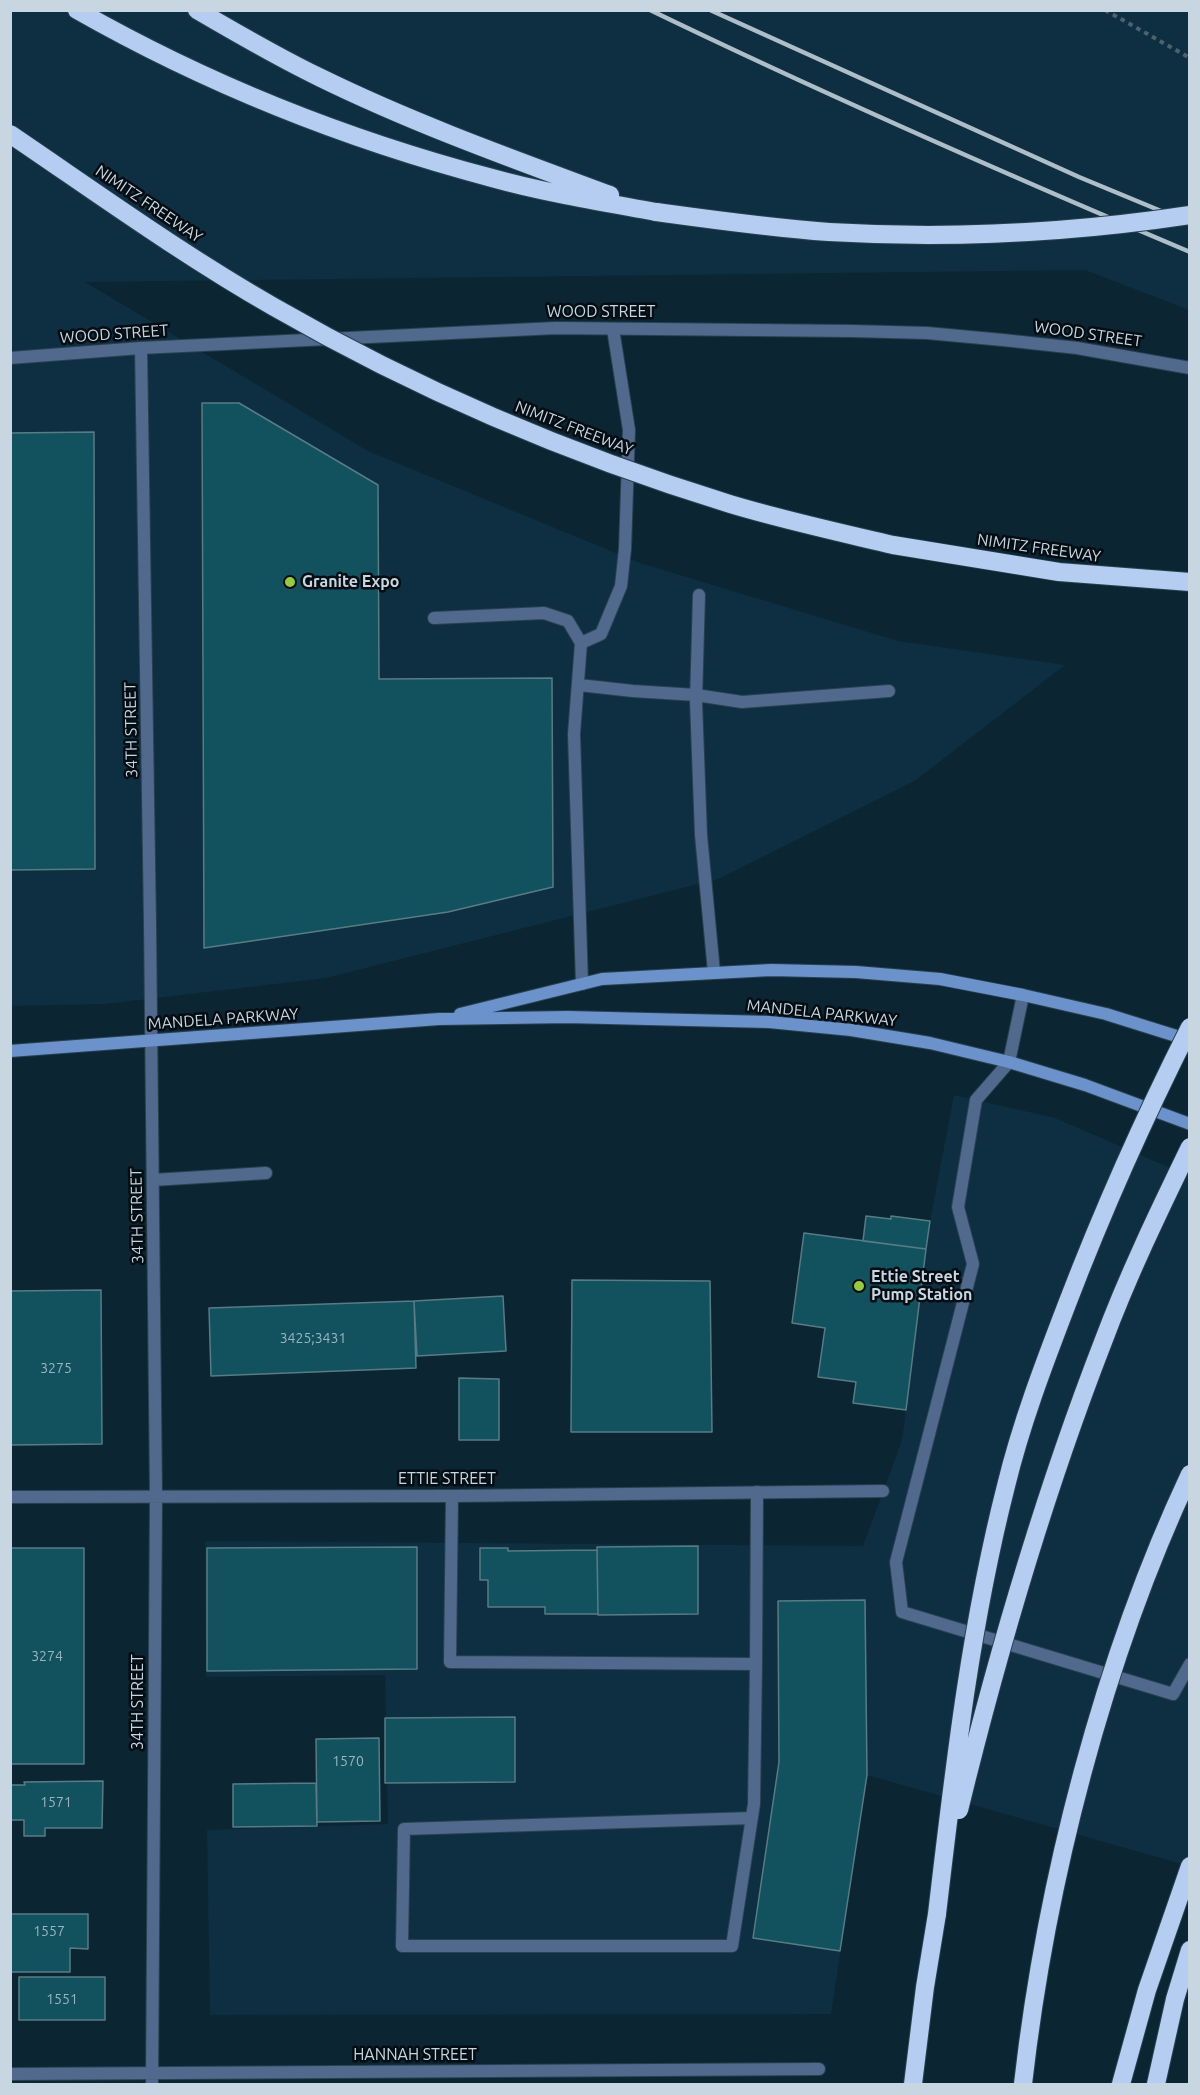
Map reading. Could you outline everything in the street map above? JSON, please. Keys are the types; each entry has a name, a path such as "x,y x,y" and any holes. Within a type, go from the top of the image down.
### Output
{"highway":[{"path":"77,10 182,66 335,129 493,178 574,197 739,224 830,232 999,233 1079,228 1190,215"},
{"path":"197,10 321,78 406,117 498,154 656,212"},
{"name":"NIMITZ FREEWAY","path":"10,134 166,239 273,306 418,383 570,450 732,505 892,545 1059,572 1190,582"},
{"path":"913,2085 971,1649 1006,1484 1029,1407 1088,1250 1144,1120 1190,1027"},
{"path":"937,1914 978,1733 1047,1496 1103,1340 1137,1259 1190,1147"},
{"path":"1023,2085 1049,1921 1072,1816 1094,1734 1144,1585 1190,1474"},
{"path":"1121,2085 1147,1990 1190,1866"},
{"path":"1156,2085 1175,1999 1190,1950"}],"main road":[{"name":"MANDELA PARKWAY","path":"439,1020 602,979 771,970 856,972 940,979 1023,995 1106,1014 1190,1040"},
{"name":"MANDELA PARKWAY","path":"10,1051 439,1020 568,1017 769,1022 863,1032 930,1043 1009,1062 1085,1084 1190,1124"}],"street":[{"name":"WOOD STREET","path":"10,358 141,348 556,328 927,333 1077,348 1190,368"},
{"path":"581,643 601,634 621,586 629,430 613,329"},
{"name":"34TH STREET","path":"141,348 156,1497 152,2079"},
{"path":"699,595 696,695 701,834 714,972"},
{"path":"434,618 544,614 568,621 581,643 574,734 582,984"},
{"path":"579,685 633,692 696,695 742,702 889,691"},
{"path":"1023,995 1009,1062 976,1100 958,1207 973,1264 896,1562 902,1612 1173,1694 1190,1664"},
{"path":"153,1180 266,1173"},
{"name":"ETTIE STREET","path":"10,1497 452,1496 883,1491"},
{"path":"752,1818 404,1829 402,1946 732,1946 752,1818 754,1804 757,1492"},
{"path":"452,1496 450,1662 756,1664"},
{"name":"HANNAH STREET","path":"10,2074 152,2079 819,2069"}],"path":[{"path":"1105,10 1190,58"}],"shaded area":[{"path":"10,11 1189,11 1189,310 1085,270 85,282 368,451 640,563 898,641 1065,665 916,780 718,879 326,978 105,1004 11,1006"},
{"path":"954,1095 1055,1118 1189,1176 1189,1866 867,1775 831,2014 210,2015 207,1830 388,1824 385,1675 206,1677 205,1541 863,1546 902,1440 930,1221"}],"building":[{"name":"Granite Expo","path":"202,403 239,403 378,485 379,679 552,678 553,887 448,912 204,948"},
{"path":"94,432 95,869 10,870 10,433"},
{"path":"866,1216 891,1219 891,1216 930,1221 926,1249 863,1241"},
{"name":"Ettie Street Pump Station","path":"804,1233 926,1249 906,1410 853,1403 856,1382 818,1377 825,1328 792,1323"},
{"path":"572,1280 710,1281 712,1432 571,1432"},
{"path":"101,1290 102,1444 10,1445 10,1291"},
{"path":"503,1296 506,1351 417,1356 414,1301"},
{"path":"414,1301 416,1368 211,1376 209,1308"},
{"path":"459,1378 499,1379 499,1440 459,1440"},
{"path":"698,1546 698,1614 598,1615 597,1547"},
{"path":"417,1547 417,1669 207,1671 207,1548"},
{"path":"10,1548 84,1548 84,1764 10,1764"},
{"path":"480,1548 508,1548 508,1551 597,1550 598,1614 545,1614 545,1607 488,1607 488,1580 480,1580"},
{"path":"865,1600 867,1775 840,1951 753,1938 779,1762 778,1601"},
{"path":"515,1717 515,1782 385,1783 385,1718"},
{"path":"379,1738 380,1821 317,1822 316,1739"},
{"path":"103,1781 102,1828 45,1828 45,1836 24,1836 24,1820 10,1820 10,1785 25,1785 24,1782"},
{"path":"316,1783 317,1826 233,1827 233,1784"},
{"path":"10,1914 88,1914 88,1949 70,1948 70,1972 10,1972"},
{"path":"19,1977 105,1977 105,2020 19,2020"}],"railway":[{"path":"650,10 918,134 1190,252"},
{"path":"710,10 1079,177 1190,223"}],"place":[{"name":"Granite Expo","path":"290,582"},
{"name":"Ettie Street Pump Station","path":"859,1286"}]}
